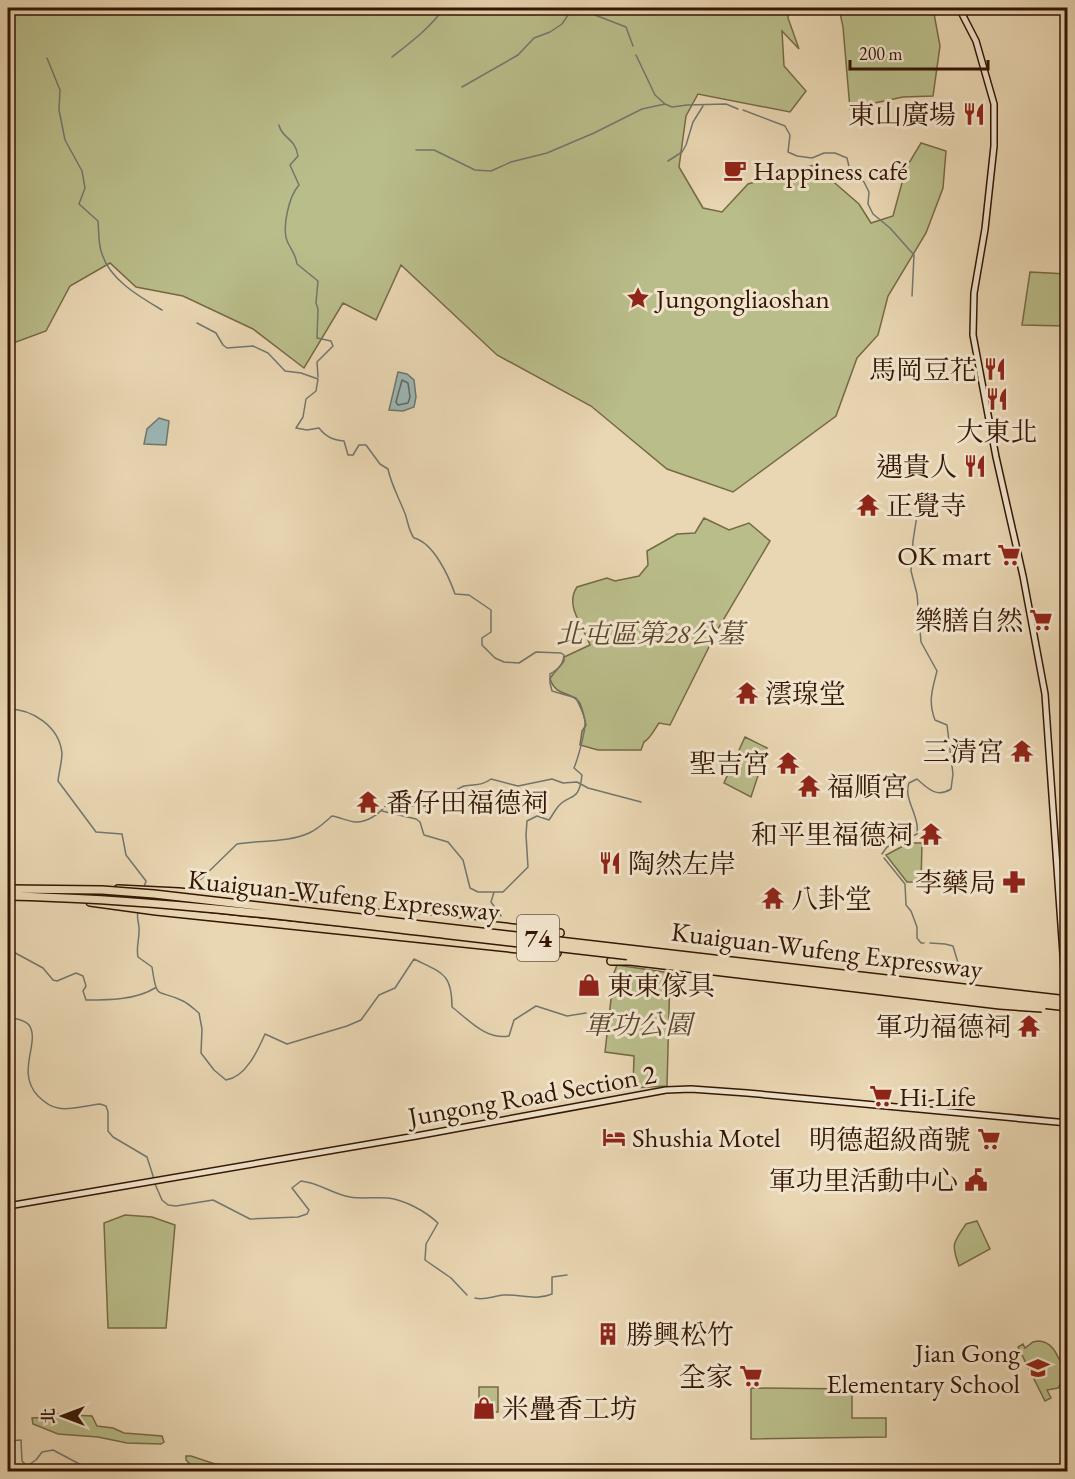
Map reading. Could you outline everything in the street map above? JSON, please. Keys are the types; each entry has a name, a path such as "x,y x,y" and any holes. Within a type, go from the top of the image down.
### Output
{"highway":[{"name":"74","path":"102,890 127,888 178,892 560,933"},
{"name":"Kuaiguan-Wufeng Expressway","path":"8,889 102,890 623,947 1068,1000"},
{"name":"Kuaiguan-Wufeng Expressway","path":"8,896 73,897 154,903 317,920 1068,1007"},
{"name":"74","path":"73,897 101,904 156,911 557,953"},
{"name":"74","path":"611,962 630,961 1027,1008 1068,1007"}],"main road":[{"path":"959,8 976,41 994,104 992,166 974,293 973,335 1045,694 1068,1026"},
{"name":"Jungong Road Section 2","path":"8,1206 416,1136 666,1090 691,1089 747,1093 1068,1123"}],"green space":[{"path":"8,8 789,8 788,18 799,49 782,31 784,66 806,91 790,112 698,94 686,116 679,167 703,208 722,212 748,184 814,165 859,204 871,223 893,216 906,168 921,143 946,151 943,188 926,233 888,296 878,335 857,358 836,416 733,492 667,469 591,406 497,355 401,265 376,320 343,303 304,368 253,329 183,296 136,287 110,263 70,286 46,331 8,345"},
{"path":"839,8 933,8 940,46 933,96 903,97 850,109 843,27"},
{"path":"1030,272 1067,274 1068,310 1065,326 1022,325"},
{"name":"北屯區第28公墓","path":"704,518 729,530 749,523 770,541 719,627 670,725 659,723 644,742 641,750 598,750 580,745 582,731 586,725 580,704 572,696 556,689 550,679 564,661 564,657 590,645 574,609 574,594 577,587 607,578 615,581 639,576 648,565 647,551 677,534 695,533"},
{"path":"745,737 767,748 751,797 724,783"},
{"path":"913,843 922,843 921,882 907,882 886,855"},
{"name":"軍功公園","path":"617,965 670,973 667,1086 633,1088 634,1056 605,1052 614,973"},
{"path":"125,1215 152,1217 175,1225 166,1328 108,1328 104,1223"},
{"path":"977,1221 990,1249 959,1266 954,1248 956,1240 966,1224"},
{"path":"1038,1341 1049,1344 1066,1374 1058,1388 1047,1390 1051,1398 1045,1401 1018,1347 1023,1344 1025,1348"},
{"path":"479,1387 498,1387 498,1412 488,1412 488,1403 479,1403"},
{"path":"751,1388 852,1389 852,1418 886,1418 886,1437 751,1439"},
{"path":"54,1414 92,1416 97,1426 113,1428 124,1433 162,1436 164,1442 161,1444 127,1443 98,1437 58,1434 33,1424 32,1418 51,1417"},
{"path":"186,1456 215,1464 244,1467 244,1471 205,1471 192,1465 186,1460"}],"water":[{"path":"398,372 407,374 414,380 416,397 414,407 403,411 389,410"},
{"path":"159,418 169,421 166,445 144,444 147,429"}],"waterway":[{"path":"350,10 361,8"},
{"path":"392,57 426,28 444,8"},
{"path":"566,8 588,8 595,15 626,27 633,46"},
{"path":"462,87 518,55 534,38 562,24 572,9"},
{"path":"636,55 655,95 665,104 672,107 726,104 738,109"},
{"path":"47,58 60,90 59,110 65,140 82,171 85,188 79,204 98,221 102,254 112,272 127,287 162,310"},
{"path":"416,150 434,150 475,170 491,171 511,162 547,153 642,109 665,104"},
{"path":"668,161 682,152 693,122 703,106"},
{"path":"743,110 785,126 790,135 788,152 812,158 824,153 835,153 847,158 850,171 864,182 869,192 868,204 873,214 890,228 914,255 912,296"},
{"path":"279,125 294,145 298,156 290,165 299,185 287,213 286,237 297,264 318,281 317,338 331,341 333,346 317,362 318,377"},
{"path":"1064,324 1068,304"},
{"path":"197,323 216,333 227,348 253,346 268,353 285,371 301,373 318,379 316,391 306,399 303,417 296,428 307,430 319,428 324,434 344,441 348,455 353,455 359,445 366,445 380,464 388,469 414,538 428,546 434,553 445,570 455,594 469,595 491,610 491,632 482,638 482,645 495,658 504,662 519,663 536,652 564,655 560,666 550,674 550,683 552,691 576,698 584,715 584,731 574,768 582,775 581,784 576,794 561,803 549,820 537,816 527,821 528,867 503,892 494,892 491,902 501,916"},
{"path":"8,439 9,423 14,409 13,373"},
{"path":"882,854 887,847 917,834 916,821 908,795 909,783 917,779 929,789 941,793 946,792 951,789 953,774 947,725 935,720 933,714 932,696 937,671 921,642 917,594 911,571 918,509"},
{"path":"8,709 26,712 50,727 60,743 62,753 58,781 96,832 122,834 126,855 146,881 144,887"},
{"path":"199,881 237,844 301,836 315,830 332,816 361,822 378,813 389,802 427,806 440,801 461,787 481,784 491,779 518,786 552,779 563,783 577,782 588,788 641,802"},
{"path":"382,811 416,819 420,822 424,835 448,842 463,860 470,888 478,892 494,892"},
{"path":"884,858 905,884 906,905 917,927 917,938 924,943"},
{"path":"138,912 138,957 152,967 157,990 183,1001 199,1013 202,1029 201,1053 214,1070 226,1080 240,1074 255,1055 265,1034 287,1044 361,1020 379,995 395,988 414,959 444,976 450,987 452,1007 479,1028 493,1035 509,1036 514,1020 536,1006 567,1016 586,1013"},
{"path":"930,943 953,946 961,973"},
{"path":"8,949 43,968 53,980 57,981 76,973 83,976 86,986 83,991 86,1000 131,997 155,988"},
{"path":"8,1017 25,1022 32,1032 28,1067 32,1087 38,1096 50,1105 63,1109 100,1104 106,1106 108,1131 113,1137 147,1157 154,1179"},
{"path":"155,1184 162,1200 168,1205 176,1206 213,1200 250,1219 298,1217 307,1214 309,1210 292,1188 301,1181 350,1197 388,1198 401,1201 421,1210 438,1223 426,1244 425,1260 451,1278 467,1295"},
{"path":"475,1298 485,1299 503,1295 546,1296 552,1294 552,1277 567,1275"},
{"path":"8,1441 21,1440 22,1461 27,1466 42,1452 53,1450 87,1468 87,1472"}],"place":[{"name":"東山廣場","path":"974,114"},
{"name":"Happiness café","path":"735,170"},
{"name":"Jungongliaoshan","path":"638,298"},
{"name":"馬岡豆花","path":"995,369"},
{"name":"大東北","path":"997,399"},
{"name":"遇貴人","path":"975,466"},
{"name":"正覺寺","path":"868,505"},
{"name":"OK mart","path":"1009,555"},
{"name":"樂膳自然","path":"1041,620"},
{"name":"澐瑔堂","path":"747,693"},
{"name":"三清宮","path":"1022,751"},
{"name":"聖吉宮","path":"788,763"},
{"name":"福順宮","path":"809,786"},
{"name":"番仔田福德祠","path":"368,802"},
{"name":"和平里福德祠","path":"931,834"},
{"name":"陶然左岸","path":"610,863"},
{"name":"李藥局","path":"1014,882"},
{"name":"八卦堂","path":"773,898"},
{"name":"東東傢具","path":"589,985"},
{"name":"軍功福德祠","path":"1029,1026"},
{"name":"Hi-Life","path":"881,1096"},
{"name":"Shushia Motel","path":"614,1137"},
{"name":"明德超級商號","path":"989,1139"},
{"name":"軍功里活動中心","path":"976,1180"},
{"name":"勝興松竹","path":"608,1334"},
{"name":"Jian Gong Elementary School","path":"1038,1368"},
{"name":"全家","path":"751,1376"},
{"name":"米疊香工坊","path":"484,1408"}]}
